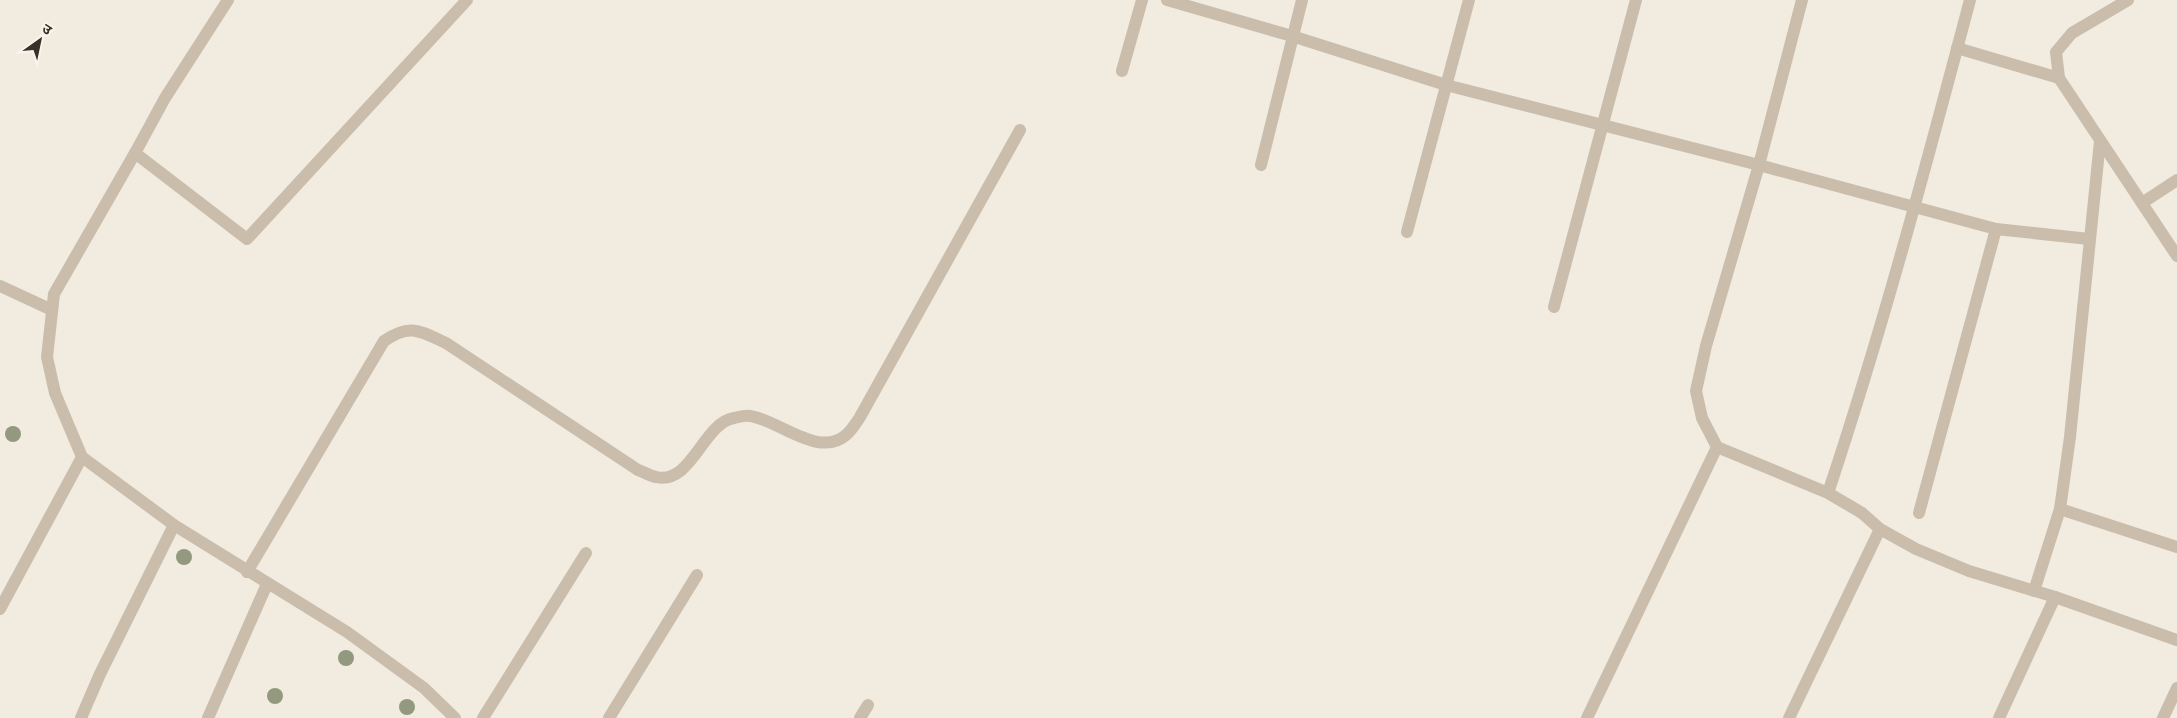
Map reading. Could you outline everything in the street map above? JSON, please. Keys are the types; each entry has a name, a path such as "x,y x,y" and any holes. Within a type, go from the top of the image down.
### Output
{"street":[{"path":"228,0 166,98 54,294 47,357 54,393 82,457 174,525 247,572 347,632 424,688 455,718"},
{"path":"135,153 247,239 467,0"},
{"path":"1122,71 1142,0"},
{"path":"1167,0 1292,36 1446,84 1996,229 2089,240"},
{"path":"1261,166 1302,0"},
{"path":"1406,232 1469,0"},
{"path":"1554,307 1636,0"},
{"path":"1802,0 1759,165 1706,346 1696,391 1702,418 1717,447 1828,493 1862,513 1880,529 1916,549 1942,560 1969,571 2034,590 2177,640"},
{"path":"1828,493 1856,408 1915,207 1970,0"},
{"path":"2128,0 2072,33 2056,52 2059,78 2177,256"},
{"path":"1957,48 2059,78"},
{"path":"247,572 380,347 384,341 399,330 420,330 446,343 638,470 657,478 674,476 692,460 713,431 730,419 750,416 808,440 830,443 846,436 860,417 1020,130"},
{"path":"2034,590 2060,509 2070,437 2100,140"},
{"path":"2142,203 2177,180"},
{"path":"1919,513 1996,229"},
{"path":"0,286 52,310"},
{"path":"1587,718 1717,447"},
{"path":"0,609 82,457"},
{"path":"2060,509 2177,546"},
{"path":"81,718 100,674 174,525"},
{"path":"1789,718 1880,529"},
{"path":"483,718 586,553"},
{"path":"609,718 697,575"},
{"path":"213,716 267,584"},
{"path":"1999,718 2055,597"},
{"path":"2163,718 2177,688"},
{"path":"860,718 868,705"}]}
